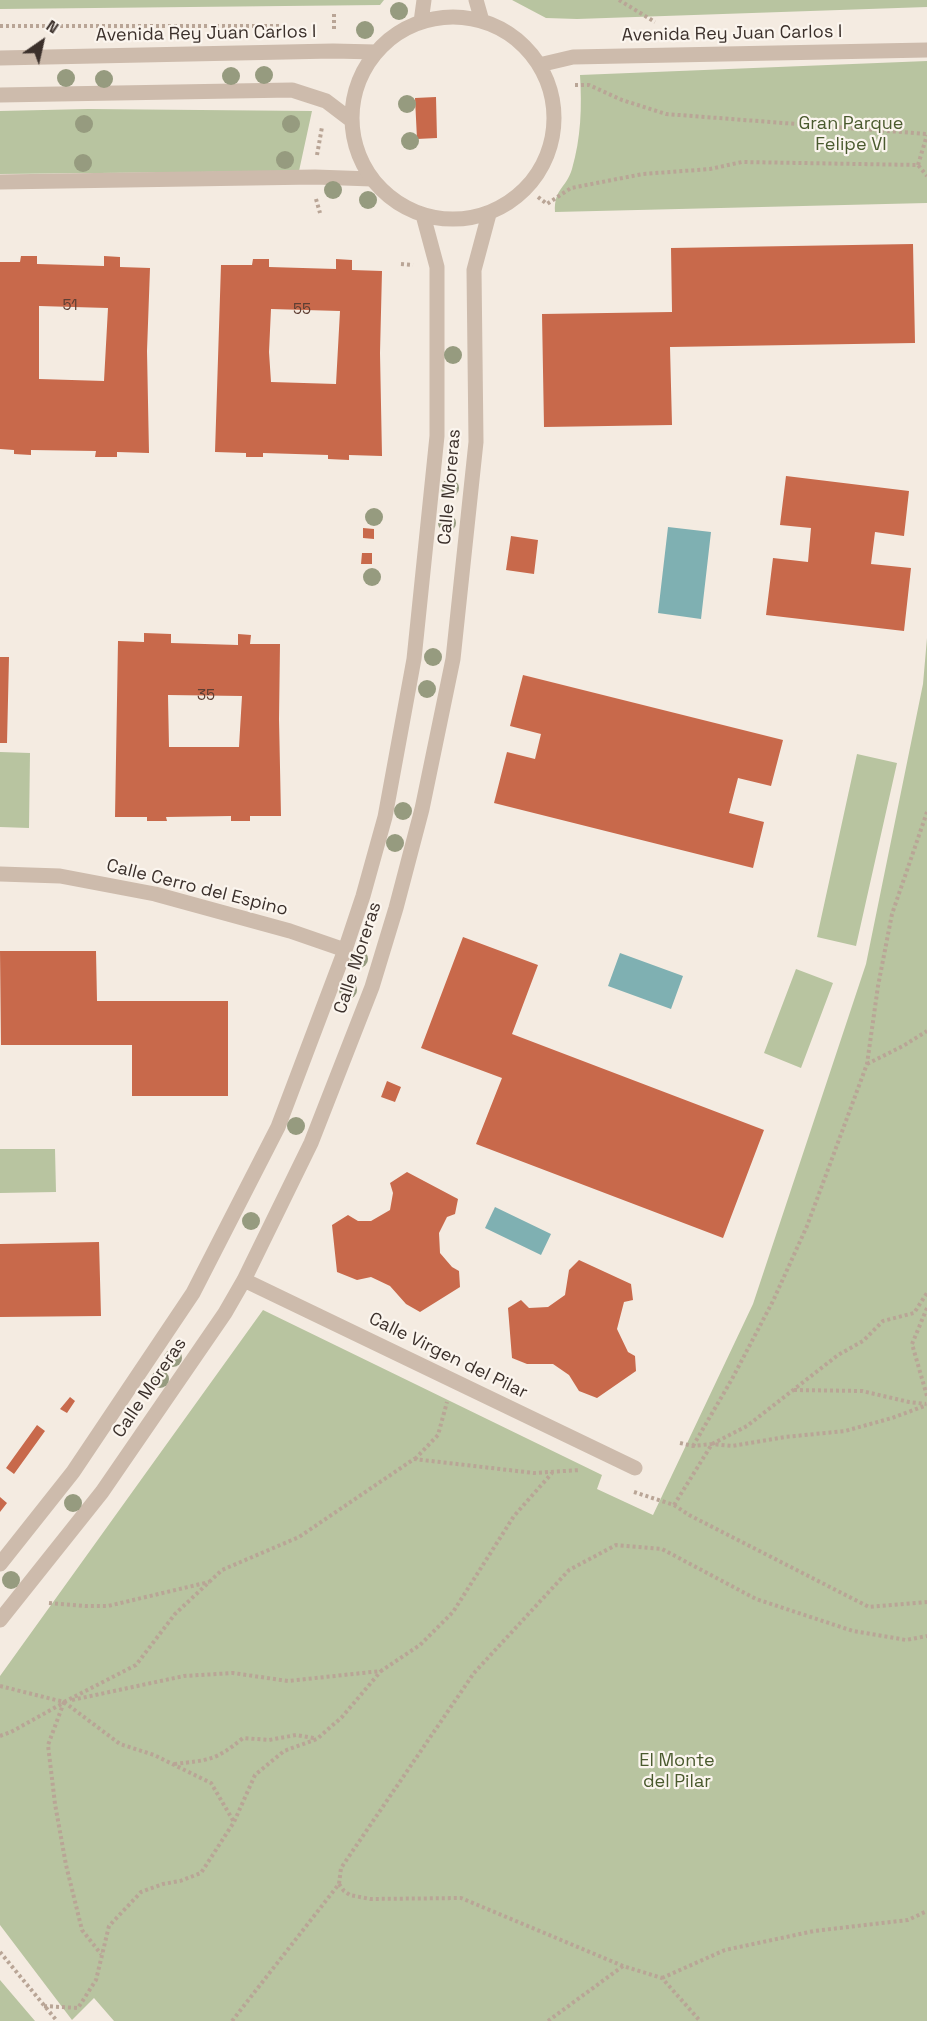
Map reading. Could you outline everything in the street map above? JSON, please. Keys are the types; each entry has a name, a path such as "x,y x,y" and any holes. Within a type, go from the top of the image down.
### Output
{"street":[{"path":"421,22 424,0"},
{"path":"476,0 482,21"},
{"path":"451,17 482,21 504,31 524,45 539,65 551,93 555,122 550,152 536,178 527,188 515,199 489,214 456,220 423,215 394,201 372,179 357,152 351,120 354,95 362,73 376,52 389,39 421,22 451,17"},
{"name":"Avenida Rey Juan Carlos I","path":"539,65 573,57 927,50"},
{"name":"Avenida Rey Juan Carlos I","path":"0,58 376,52"},
{"path":"0,95 292,90 326,101 351,120"},
{"path":"0,182 315,177 372,179"},
{"name":"Calle Moreras","path":"0,1620 102,1492 225,1313 244,1280 312,1143 372,987 422,809 453,660 476,442 474,270 489,214"},
{"name":"Calle Moreras","path":"0,1564 73,1472 194,1293 278,1127 345,950 385,817 414,659 437,436 437,267 423,215"},
{"name":"Calle Cerro del Espino","path":"0,874 60,876 155,894 345,950"},
{"name":"Calle Virgen del Pilar","path":"244,1280 635,1467"}],"path":[{"path":"619,0 655,22"},
{"path":"334,12 334,38"},
{"path":"0,26 298,26"},
{"path":"575,86 589,85 622,100 666,114 927,134 918,165"},
{"path":"316,161 323,121"},
{"path":"538,197 548,204 571,188 643,174 710,169 742,162 918,165 927,176"},
{"path":"315,193 320,213"},
{"path":"693,1446 732,1379 773,1300 831,1164 867,1064 878,986 892,914 927,812"},
{"path":"867,1064 927,1031"},
{"path":"674,1505 712,1444 747,1426 838,1355 863,1341 883,1321 914,1313 927,1293"},
{"path":"927,1308 912,1344 927,1396"},
{"path":"794,1390 862,1391 927,1405"},
{"path":"0,1736 136,1665 175,1614 222,1570 299,1537 414,1459 438,1435 449,1396"},
{"path":"680,1443 693,1446 712,1444 732,1446 785,1437 845,1431 892,1418 927,1405"},
{"path":"414,1459 534,1473 579,1469 588,1473"},
{"path":"44,2006 78,2008 96,1980 109,1926 141,1892 201,1873 234,1822 255,1775 284,1751 317,1739 342,1717 381,1671 420,1645 453,1612 514,1516 552,1472"},
{"path":"626,1489 674,1505 869,1607 927,1602"},
{"path":"232,2021 339,1884 341,1868 474,1673 570,1570 616,1545 662,1549 756,1599 853,1630 906,1640 927,1636"},
{"path":"49,1603 108,1606 210,1582"},
{"path":"64,1702 184,1676 233,1672 288,1681 381,1671"},
{"path":"0,1686 64,1702 120,1744 154,1755 211,1783 234,1822"},
{"path":"64,1702 48,1745 55,1804 66,1865 82,1930 101,1954"},
{"path":"173,1764 208,1760 223,1755 243,1738 269,1740 296,1735 317,1739"},
{"path":"339,1884 350,1895 370,1899 461,1898 623,1966 662,1978 700,2021"},
{"path":"662,1978 725,1950 814,1931 908,1920 927,1911"},
{"path":"0,1952 57,2021"},
{"path":"548,2021 623,1966"}],"green space":[{"path":"0,0 384,0 380,5 0,9"},
{"path":"512,0 927,0 927,7 577,19 546,18"},
{"name":"Gran Parque Felipe VI","path":"927,61 927,203 555,212 556,198 570,176 577,146 581,111 580,75"},
{"path":"88,109 312,111 299,171 0,174 0,111"},
{"name":"El Monte del Pilar","path":"927,638 927,2021 114,2021 94,1998 72,2020 0,1925 0,1676 263,1310 602,1475 597,1489 653,1515 753,1304 866,964 923,684"},
{"path":"0,752 30,753 29,828 0,827"},
{"path":"857,754 897,763 856,946 817,937"},
{"path":"796,969 833,983 801,1068 764,1053"},
{"path":"0,1149 55,1149 56,1192 0,1193"},
{"path":"0,1980 35,2021 0,2021"}],"water":[{"path":"668,527 711,532 701,619 658,613"},
{"path":"620,953 683,976 671,1009 608,986"},
{"path":"495,1207 551,1234 541,1255 485,1228"}],"building":[{"path":"436,97 437,138 417,139 415,98"},
{"path":"913,244 915,343 670,347 672,425 544,427 542,314 672,312 671,248"},
{"path":"21,256 37,256 37,264 104,266 104,256 120,257 120,267 150,268 147,351 149,453 117,452 117,457 95,457 96,451 31,450 31,455 14,454 14,450 0,449 0,262 20,262","holes":["39,306 108,308 104,381 39,379"]},
{"path":"253,259 269,259 269,267 336,269 336,259 352,260 352,270 382,271 380,353 382,456 349,455 349,460 328,459 328,455 263,453 263,457 246,457 246,453 215,452 221,265 252,265","holes":["271,309 340,311 336,384 271,382 269,352"]},
{"path":"786,476 909,491 904,536 875,532 871,564 911,568 904,631 766,615 773,558 808,562 811,528 780,525"},
{"path":"363,528 374,529 374,539 363,538"},
{"path":"511,536 538,540 534,574 506,570"},
{"path":"362,553 372,553 372,564 361,564"},
{"path":"144,633 171,634 171,643 238,645 238,634 251,635 250,644 280,644 281,816 250,816 250,821 231,821 231,816 166,817 167,821 147,821 147,817 115,817 118,641 144,642","holes":["168,695 242,696 239,747 169,747"]},
{"path":"0,657 9,657 7,743 0,743"},
{"path":"523,675 783,740 771,786 738,778 729,813 764,822 753,868 494,803 507,752 535,759 541,734 510,726"},
{"path":"463,937 538,965 512,1034 764,1130 723,1238 476,1144 502,1078 421,1048"},
{"path":"0,951 96,951 97,1001 228,1001 228,1096 132,1096 132,1045 1,1045"},
{"path":"387,1081 401,1087 395,1102 381,1097"},
{"path":"407,1172 458,1199 455,1214 447,1217 439,1233 440,1253 452,1267 459,1271 460,1287 420,1312 406,1304 390,1286 371,1277 357,1280 337,1272 332,1225 348,1215 358,1221 371,1221 390,1210 393,1193 390,1183"},
{"path":"99,1242 101,1316 0,1317 0,1244"},
{"path":"579,1260 631,1284 633,1300 624,1302 617,1329 628,1352 635,1356 636,1371 597,1398 579,1391 569,1375 553,1364 527,1364 512,1358 508,1308 521,1300 529,1308 548,1307 565,1295 569,1270"},
{"path":"70,1397 75,1401 67,1413 60,1409"},
{"path":"37,1425 45,1431 14,1474 6,1468"},
{"path":"0,1497 7,1503 0,1512"}]}
